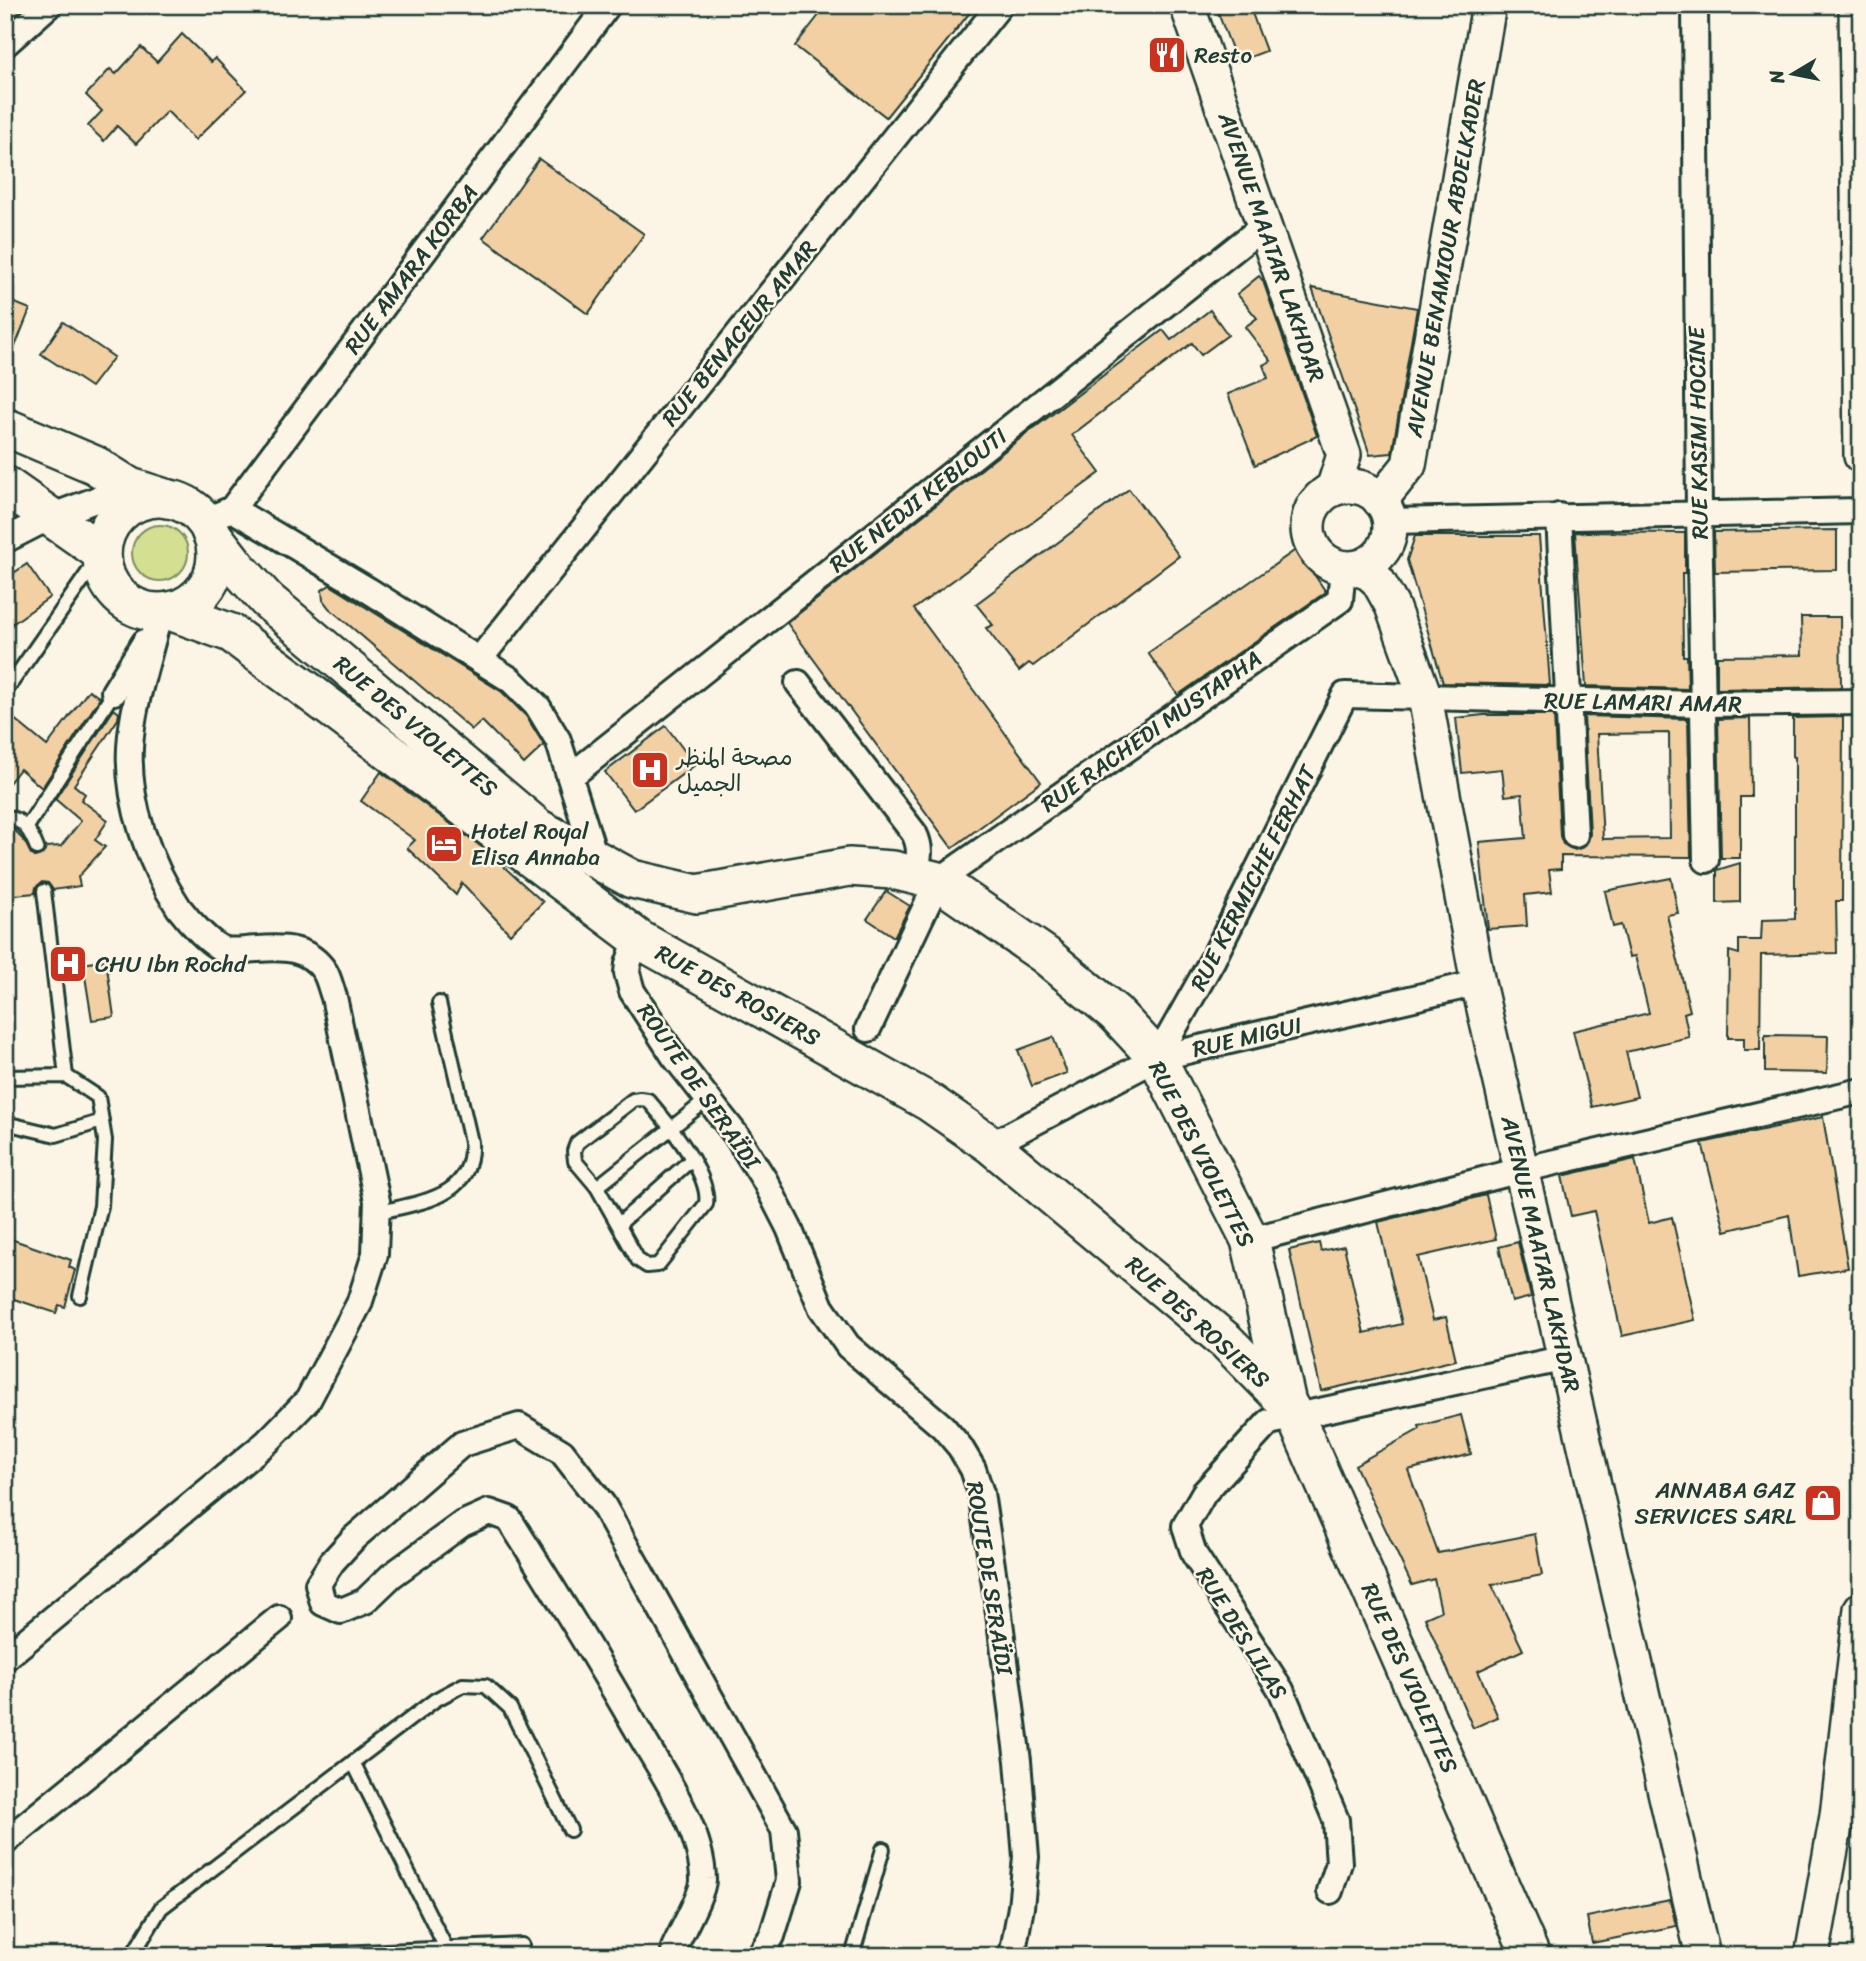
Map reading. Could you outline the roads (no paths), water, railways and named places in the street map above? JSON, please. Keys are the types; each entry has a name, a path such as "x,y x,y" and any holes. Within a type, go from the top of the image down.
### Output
{"main road":[{"name":"AVENUE MAATAR LAKHDAR","path":"1187,5 1344,455 1333,489"},
{"name":"AVENUE BENAMIOUR ABDELKADER","path":"1385,511 1409,465 1489,5"},
{"path":"1856,5 1861,456"},
{"path":"5,427 95,465 130,487 183,503 216,521 215,566 209,582 199,596 186,606 163,616 126,602 112,589 104,572 102,553 106,534 116,517 131,505 150,499 169,499"},
{"path":"5,485 102,553"},
{"path":"1358,486 1375,495 1385,511 1390,534 1379,556 1368,564 1349,568 1330,564 1319,556 1311,545 1308,518 1322,495 1333,489 1358,486"},
{"name":"RUE DES VIOLETTES","path":"216,521 238,568 267,600 538,828 632,879 697,894 849,867 893,870 926,878 1045,955 1115,1013 1157,1058 1250,1240 1292,1410 1531,1956"},
{"name":"AVENUE MAATAR LAKHDAR","path":"1349,568 1369,573 1378,581 1392,606 1425,697 1478,984 1703,1956"},
{"name":"RUE DES ROSIERS","path":"163,616 231,633 640,940 929,1102 991,1145 1226,1341 1292,1410"},
{"path":"1812,1956 1849,1803 1861,1609"}],"street":[{"path":"5,44 49,5"},
{"name":"RUE AMARA KORBA","path":"216,521 608,5"},
{"name":"RUE BENACEUR AMAR","path":"479,660 1000,5"},
{"name":"RUE KASIMI HOCINE","path":"1695,5 1699,513 1706,860"},
{"name":"RUE NEDJI KEBLOUTI","path":"571,776 1265,225"},
{"path":"5,540 50,517 130,487"},
{"path":"1385,511 1559,516 1861,511"},
{"path":"1559,516 1575,835"},
{"path":"216,521 479,660 511,680 538,707 558,740 596,860"},
{"name":"RUE RACHEDI MUSTAPHA","path":"926,878 1340,600 1349,568"},
{"path":"114,692 163,616"},
{"path":"5,1658 267,1442 308,1400 359,1304 375,1254 377,1200 337,1010 324,972 309,957 290,948 224,950 204,935 185,915 165,887 138,817 132,786 130,748 136,705 163,616"},
{"path":"798,683 920,844 926,878 868,1029"},
{"name":"RUE LAMARI AMAR","path":"1345,695 1702,704 1861,702"},
{"name":"RUE KERMICHE FERHAT","path":"1157,1058 1213,959 1345,695"},
{"name":"ROUTE DE SERAÏDI","path":"640,940 634,947 628,964 627,973 632,991 674,1055 736,1135 765,1181 789,1228 821,1307 848,1346 943,1427 960,1447 973,1469 981,1493 997,1600 1018,1761 1027,1857 1012,1956"},
{"name":"RUE MIGUI","path":"991,1145 1157,1058 1478,984"},
{"path":"1250,1240 1521,1170 1861,1091"},
{"name":"RUE DES LILAS","path":"1330,1891 1339,1863 1336,1820 1281,1690 1194,1554 1185,1526 1204,1493 1269,1423 1292,1410 1566,1358"},
{"path":"674,1948 704,1883 700,1853 661,1771 594,1655 509,1519 489,1512 462,1524 391,1576 365,1601 341,1611 323,1603 318,1584 346,1546 463,1444 519,1426 562,1452 603,1505 784,1830 789,1881 772,1936 759,1956"},
{"path":"5,1842 279,1618"}],"lane":[{"path":"5,692 102,553"},
{"path":"27,827 114,692"},
{"path":"5,817 11,817 27,827 37,848"},
{"path":"44,891 66,1076"},
{"path":"376,1213 440,1197 468,1171 472,1156 471,1142 439,1003"},
{"path":"5,1077 66,1076 98,1097 105,1140 101,1206 80,1296"},
{"path":"640,1099 649,1100 692,1160 705,1186 706,1204 658,1265 647,1266 638,1260 597,1187 575,1161 574,1151 577,1143 634,1100 640,1099"},
{"path":"597,1187 708,1099"},
{"path":"5,1123 55,1135 102,1121"},
{"path":"619,1224 692,1160"},
{"path":"132,1956 161,1908 435,1700 463,1685 486,1686 510,1708 570,1830"},
{"path":"353,1762 446,1948"},
{"path":"852,1956 883,1849"},
{"path":"270,1956 522,1945"}],"place":[{"name":"Resto","path":"1167,55"},
{"name":"مصحة المنظر الجميل","path":"650,770"},
{"name":"Hotel Royal Elisa Annaba","path":"444,844"},
{"name":"CHU Ibn Rochd","path":"68,964"},
{"name":"ANNABA GAZ SERVICES SARL","path":"1823,1503"}]}
